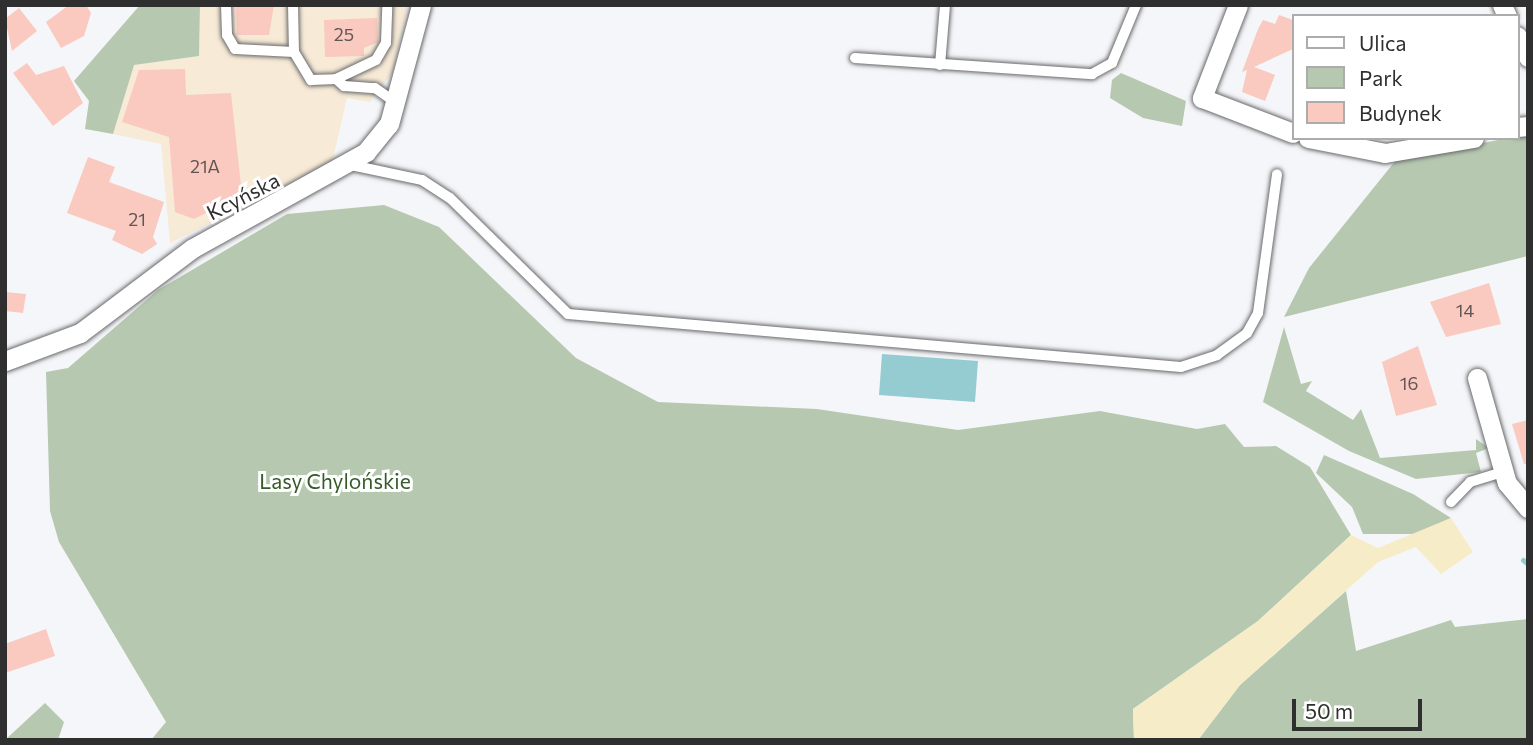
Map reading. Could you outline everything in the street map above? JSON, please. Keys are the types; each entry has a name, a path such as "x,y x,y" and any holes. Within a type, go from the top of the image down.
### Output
{"street":[{"name":"Kcyńska","path":"5,361 80,333 193,248 351,165 382,134 396,103 421,5"},
{"path":"1238,5 1202,98 1292,133"},
{"path":"1519,40 1528,57"},
{"path":"1318,140 1385,153 1462,140"},
{"path":"1477,378 1503,472 1528,508"}],"lane":[{"path":"226,5 227,35 234,49 294,52"},
{"path":"293,5 294,52 312,80 336,79 383,53 387,5"},
{"path":"940,65 945,5"},
{"path":"855,58 1098,72 1112,63 1136,5"},
{"path":"336,79 344,86 374,88 396,103"},
{"path":"351,165 422,180 450,198 568,314 1181,367 1217,355 1247,333 1258,313 1277,174"},
{"path":"1451,502 1469,482 1503,472"}],"shaded area":[{"path":"200,5 408,5 393,72 370,102 347,98 332,163 170,243 161,144 113,134 133,65 199,56"}],"green space":[{"path":"140,5 200,5 199,56 134,65 113,134 85,129 89,101 74,81"},
{"path":"1121,73 1186,101 1182,126 1143,118 1110,98 1112,80"},
{"path":"1528,134 1528,256 1284,317 1309,268 1396,160 1498,140 1519,140 1519,136"},
{"name":"Lasy Chylońskie","path":"384,205 439,227 576,358 658,402 817,409 958,430 1100,411 1197,429 1225,424 1244,447 1276,446 1310,467 1351,535 1258,621 1133,709 1134,740 151,740 166,722 59,542 50,511 46,372 68,368 158,290 287,214"},
{"path":"1284,327 1301,384 1312,381 1306,391 1353,420 1361,409 1380,458 1476,450 1476,439 1489,448 1476,453 1481,472 1416,479 1349,451 1263,402"},
{"path":"1324,455 1413,494 1451,518 1415,534 1363,534 1352,507 1316,473"},
{"path":"1346,591 1356,651 1451,620 1455,627 1528,619 1528,740 1198,740 1240,685"},
{"path":"45,703 64,722 58,740 5,740"}],"sand":[{"path":"1451,518 1473,552 1441,574 1416,547 1378,562 1240,685 1198,740 1134,740 1133,709 1258,621 1351,535 1378,548"}],"water":[{"path":"882,354 978,361 975,402 879,395"}],"building":[{"path":"69,5 86,5 91,13 84,36 61,48 46,22"},
{"path":"236,5 274,5 269,35 237,35"},
{"path":"19,8 37,31 12,51 5,19"},
{"path":"1279,15 1292,20 1292,49 1254,67 1275,75 1265,101 1242,92 1247,70 1242,72 1263,20 1275,24"},
{"path":"377,18 378,42 364,48 364,56 325,57 324,20"},
{"path":"27,63 36,75 64,66 83,103 53,126 13,73"},
{"path":"185,69 186,95 231,93 242,195 194,219 175,212 169,137 122,122 139,70"},
{"path":"88,157 115,167 109,182 164,202 153,237 157,244 142,254 112,240 116,231 67,213"},
{"path":"1489,283 1501,324 1446,337 1430,302"},
{"path":"5,292 26,294 23,313 5,311"},
{"path":"1418,346 1437,405 1396,416 1382,362"},
{"path":"1528,420 1528,464 1524,464 1512,424"},
{"path":"46,629 55,656 5,673 5,644"}],"waterway":[{"path":"1523,560 1528,564"}]}
